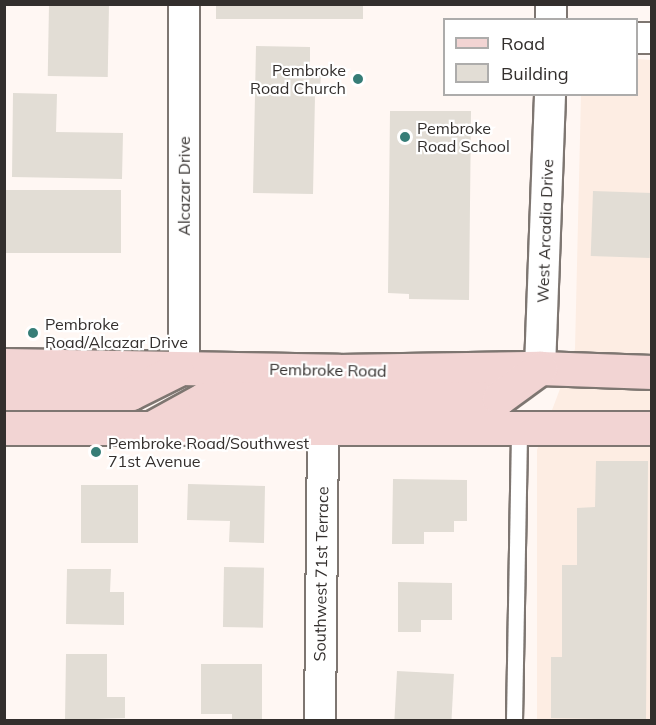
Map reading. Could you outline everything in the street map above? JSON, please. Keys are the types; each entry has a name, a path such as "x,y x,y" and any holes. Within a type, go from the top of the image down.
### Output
{"main road":[{"name":"Pembroke Road","path":"4,365 338,371 540,368 651,372"},
{"path":"4,393 131,393 184,367"},
{"path":"154,427 204,399 499,398 540,368"},
{"path":"4,428 651,428"}],"street":[{"name":"Alcazar Drive","path":"184,4 184,367"},
{"name":"West Arcadia Drive","path":"540,368 550,96"},
{"name":"Southwest 71st Terrace","path":"320,720 323,428"}],"lane":[{"path":"514,720 519,428"}],"shaded area":[{"path":"638,59 651,60 651,720 537,720 537,450 575,349 581,96 638,96"}],"building":[{"path":"49,4 109,5 108,77 48,76"},
{"path":"216,4 363,4 363,19 216,19"},
{"path":"256,46 310,47 310,66 321,67 320,96 315,96 313,194 253,193"},
{"path":"13,93 57,94 56,132 123,133 122,179 12,177"},
{"path":"390,111 471,111 469,300 409,299 409,294 388,293"},
{"path":"4,190 121,190 121,253 4,253"},
{"path":"593,191 652,193 650,258 591,256"},
{"path":"596,461 648,461 646,720 551,718 551,657 562,657 562,565 577,565 577,508 595,507"},
{"path":"393,479 467,480 467,521 454,521 454,532 424,532 424,544 392,544"},
{"path":"188,484 265,486 264,543 229,542 230,521 187,520"},
{"path":"81,485 138,485 138,543 81,543"},
{"path":"224,567 264,568 263,628 223,627"},
{"path":"67,569 111,569 110,592 124,592 124,625 66,624"},
{"path":"398,582 452,583 452,620 421,620 421,632 398,632"},
{"path":"66,654 107,654 107,697 125,697 125,718 65,720"},
{"path":"201,664 262,664 262,720 232,720 232,714 201,714"},
{"path":"397,671 454,674 452,720 394,720"}],"place":[{"name":"Pembroke Road Church","path":"358,79"},
{"name":"Pembroke Road School","path":"405,137"},
{"name":"Pembroke Road/Alcazar Drive","path":"33,333"},
{"name":"Pembroke Road/Southwest 71st Avenue","path":"96,452"}]}
